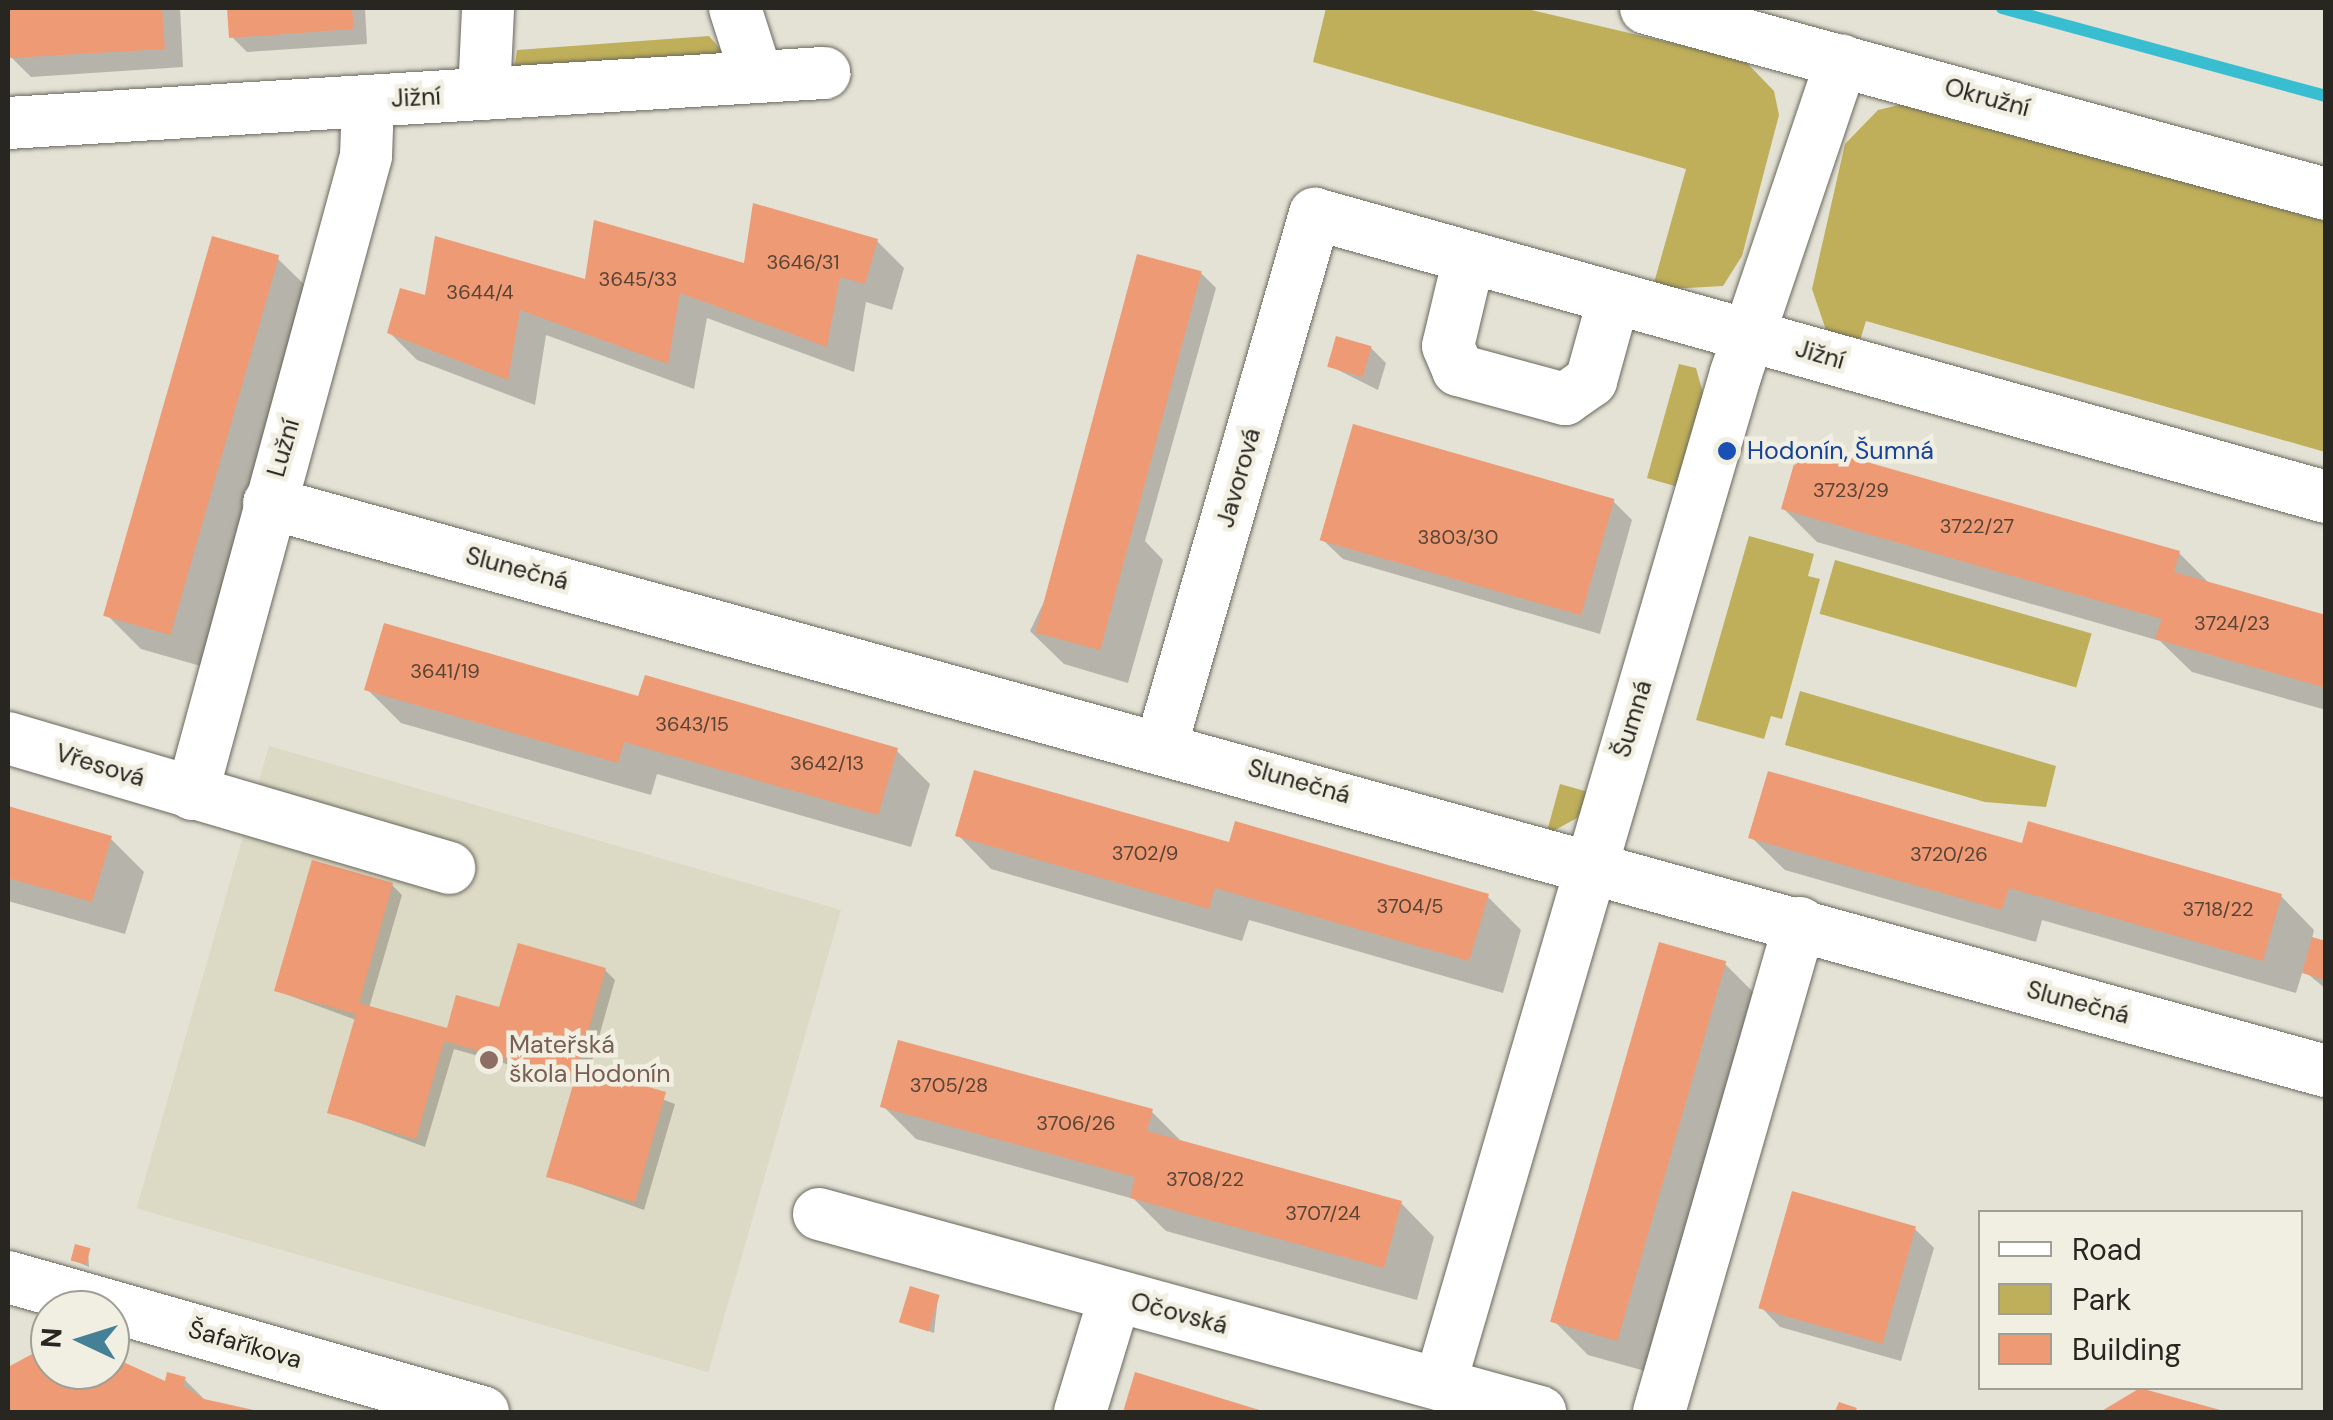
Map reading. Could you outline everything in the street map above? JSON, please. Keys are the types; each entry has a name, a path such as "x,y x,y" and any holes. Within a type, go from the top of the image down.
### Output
{"street":[{"path":"484,94 488,8"},
{"path":"736,8 756,78"},
{"name":"Okružní","path":"1646,8 2326,194"},
{"name":"Šumná","path":"1440,1384 1748,335 1842,60"},
{"name":"Jižní","path":"8,123 824,73"},
{"name":"Lužní","path":"192,794 366,156 368,101"},
{"name":"Jižní","path":"1315,214 2326,497"},
{"name":"Javorová","path":"1162,743 1315,214"},
{"path":"1469,258 1448,346 1458,370 1565,399 1591,380 1614,298"},
{"name":"Slunečná","path":"269,503 1162,743 2326,1071"},
{"name":"Vřesová","path":"8,738 449,868"},
{"path":"1660,1412 1800,923"},
{"name":"Očovská","path":"819,1214 1540,1412"},
{"name":"Šafaříkova","path":"8,1277 482,1412"},
{"path":"1080,1412 1114,1297"}],"shaded area":[{"name":"Mateřská škola Hodonín","path":"269,746 841,910 708,1372 136,1208"}],"green space":[{"path":"1326,8 1523,8 1744,60 1774,91 1779,115 1742,256 1723,286 1652,290 1686,169 1313,62"},
{"path":"709,36 726,56 513,79 517,50"},
{"path":"1903,104 2325,221 2325,452 1866,321 1857,350 1827,333 1812,289 1845,144 1878,110"},
{"path":"1679,364 1696,368 1703,393 1678,487 1647,478"},
{"path":"1749,536 1814,554 1808,576 1820,579 1782,719 1771,716 1764,739 1696,720"},
{"path":"1835,560 2092,634 2076,687 1820,614"},
{"path":"1800,691 2056,766 2046,807 1985,802 1785,745"},
{"path":"1560,784 1592,793 1577,818 1546,835"}],"building":[{"path":"8,8 162,8 165,49 9,58"},
{"path":"227,8 352,8 354,29 229,38"},
{"path":"753,203 878,239 865,284 840,277 827,347 680,293 668,364 520,310 508,380 387,333 400,288 425,295 435,236 585,279 594,220 744,263"},
{"path":"212,236 279,255 170,635 103,616"},
{"path":"1137,254 1202,271 1100,650 1036,633"},
{"path":"1336,336 1372,346 1363,377 1327,367"},
{"path":"1353,424 1614,499 1581,615 1320,540"},
{"path":"1800,443 2180,551 2174,572 2326,615 2326,688 2155,639 2162,619 1781,509"},
{"path":"384,623 638,696 645,675 898,748 878,815 624,742 618,763 364,690"},
{"path":"974,770 1229,842 1235,821 1489,894 1469,961 1215,888 1209,909 955,836"},
{"path":"1768,771 2022,843 2028,821 2282,894 2263,961 2009,888 2002,910 1748,838"},
{"path":"8,806 112,836 92,902 8,878"},
{"path":"312,860 393,883 359,1003 447,1028 456,995 499,1007 518,943 606,968 578,1067 666,1092 635,1202 546,1177 575,1078 444,1041 416,1139 327,1113 356,1014 274,991"},
{"path":"2312,937 2326,941 2326,980 2302,973"},
{"path":"1659,942 1726,961 1617,1341 1550,1322"},
{"path":"898,1040 1153,1109 1147,1131 1402,1201 1384,1268 1130,1198 1135,1177 880,1107"},
{"path":"1792,1191 1916,1227 1882,1344 1758,1308"},
{"path":"75,1244 90,1248 86,1265 71,1260"},
{"path":"910,1286 940,1295 929,1331 899,1322"},
{"path":"30,1355 30,1390 130,1390 130,1365 165,1381 167,1372 186,1377 183,1386 204,1399 263,1412 8,1412 8,1367"},
{"path":"1135,1372 1266,1412 1123,1412"},
{"path":"2137,1390 2224,1411 2224,1412 2100,1412"},
{"path":"1839,1402 1857,1408 1855,1412 1835,1411"}],"waterway":[{"path":"2002,8 2326,96"}],"place":[{"name":"Hodonín, Šumná","path":"1727,451"},
{"name":"Mateřská škola Hodonín","path":"489,1060"}]}
